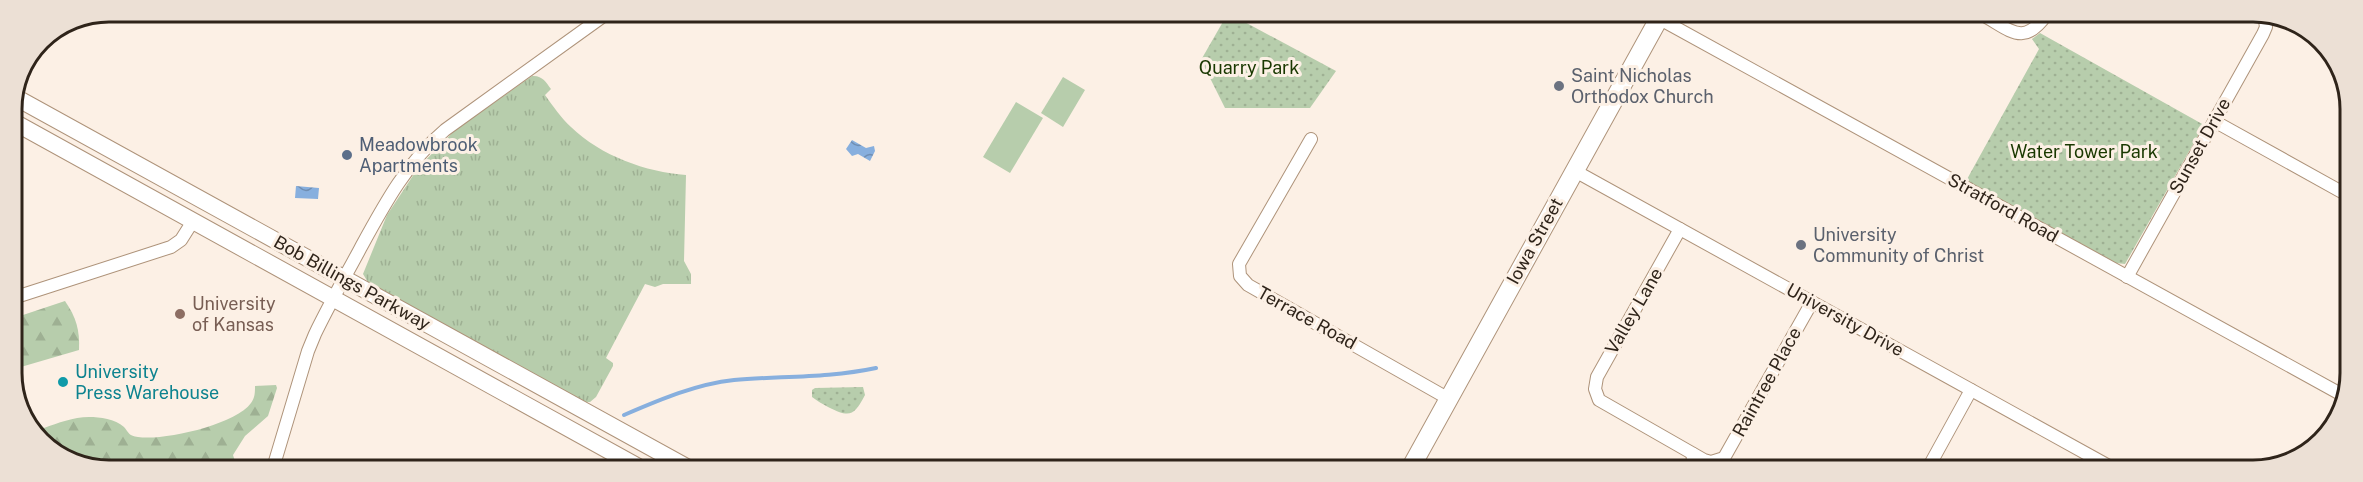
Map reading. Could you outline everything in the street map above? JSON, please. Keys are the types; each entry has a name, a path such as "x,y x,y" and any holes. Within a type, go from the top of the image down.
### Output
{"highway":[{"name":"Iowa Street","path":"1415,459 1658,22"}],"main road":[{"name":"Bob Billings Parkway","path":"23,101 673,460"},
{"name":"Bob Billings Parkway","path":"22,127 625,460"}],"street":[{"path":"275,460 308,351 333,299 392,192 436,137 595,22"},
{"name":"Stratford Road","path":"1672,22 2338,393"},
{"path":"1996,22 2021,34 2031,32 2040,22"},
{"name":"Sunset Drive","path":"2127,277 2263,34 2265,23"},
{"path":"2214,121 2340,191"},
{"name":"Terrace Road","path":"1311,139 1239,264 1240,276 1248,285 1449,399"},
{"name":"University Drive","path":"1575,171 2096,459"},
{"path":"22,295 171,247 181,240 193,221"},
{"name":"Valley Lane","path":"1596,394 1597,377 1680,229"},
{"name":"Raintree Place","path":"1724,459 1812,302"},
{"path":"1933,459 1971,390"},
{"name":"Raintree Place","path":"1596,394 1599,400 1705,459"},
{"path":"1693,454 1693,459"}],"green space":[{"name":"Quarry Park","path":"1223,22 1245,22 1336,71 1310,108 1225,108 1201,60"},
{"name":"Water Tower Park","path":"2040,33 2204,125 2125,264 2116,263 1966,181 2039,49 2032,39"},
{"path":"532,76 541,78 551,89 545,95 564,120 596,146 640,166 686,175 684,261 691,274 691,284 663,284 655,287 645,284 606,358 613,363 613,366 596,397 590,402 585,402 369,284 363,274 387,215 418,168 455,130"},
{"path":"1063,77 1085,90 1063,127 1041,113"},
{"path":"1016,102 1043,118 1010,173 983,157"},
{"path":"65,301 77,324 79,350 22,367 22,315"},
{"path":"276,385 277,388 268,416 245,436 233,455 235,460 98,459 82,455 61,445 48,434 40,423 44,428 71,419 93,417 116,422 135,437 149,438 181,434 215,424 243,411 254,397 255,386"},
{"path":"863,387 865,395 858,407 846,414 835,411 812,397 812,390 815,388"}],"water":[{"path":"852,140 866,148 874,146 875,151 870,161 858,154 852,156 846,149"},
{"path":"296,186 319,188 318,199 295,198"}],"waterway":[{"path":"624,415 678,393 720,382 823,375 876,368"}],"place":[{"name":"Saint Nicholas Orthodox Church","path":"1559,86"},
{"name":"Meadowbrook Apartments","path":"347,155"},
{"name":"University Community of Christ","path":"1801,245"},
{"name":"University of Kansas","path":"180,314"},
{"name":"University Press Warehouse","path":"63,382"}]}
